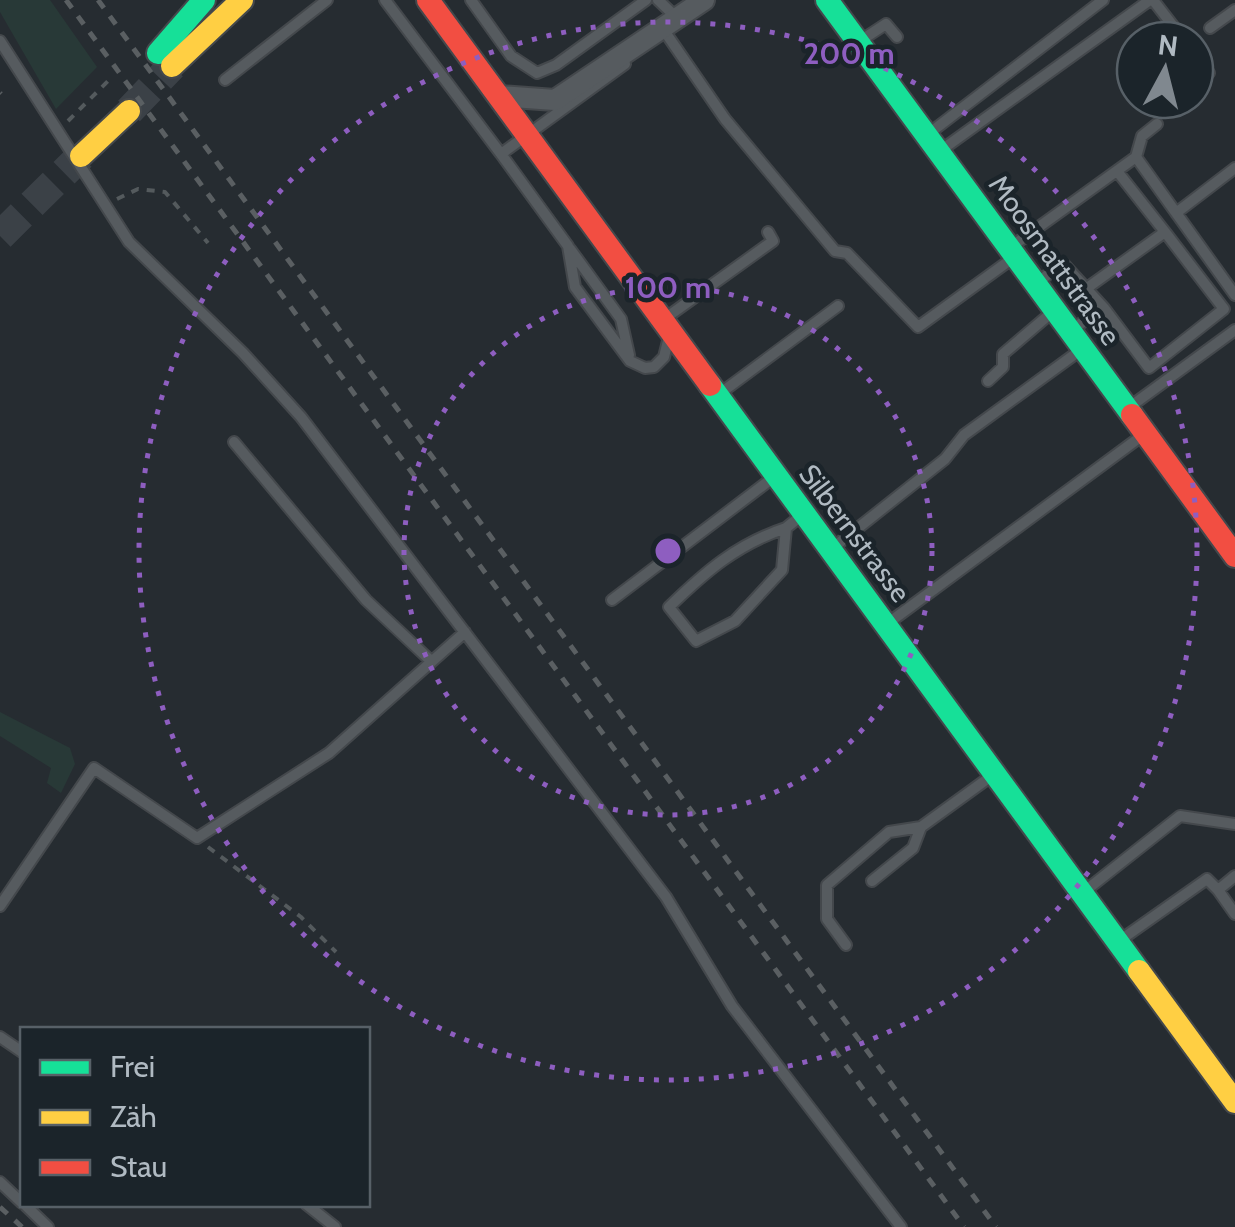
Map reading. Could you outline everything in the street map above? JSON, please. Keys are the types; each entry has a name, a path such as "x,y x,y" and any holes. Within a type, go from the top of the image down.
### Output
{"street":[{"path":"204,0 165,60 242,0"},
{"name":"Silbernstrasse","path":"428,0 775,477 794,522 830,550 1235,1102"},
{"name":"Moosmattstrasse","path":"830,1 1235,556"},
{"path":"499,96 556,100 687,9"},
{"path":"72,140 118,95"}],"lane":[{"path":"225,80 328,0"},
{"path":"385,0 621,319 630,361"},
{"path":"471,0 511,56 537,72 556,66 646,0"},
{"path":"658,0 687,9"},
{"path":"932,144 1103,0"},
{"path":"932,144 1152,0 1168,20"},
{"path":"502,154 641,53 687,9"},
{"path":"687,9 725,119 835,252 847,253 918,327 1136,157 1142,136 1157,124"},
{"path":"858,42 886,24 897,38"},
{"path":"0,41 104,205 156,272 243,352 301,417 666,897 708,971 900,1227"},
{"path":"1136,157 1235,296"},
{"path":"1176,213 1235,168"},
{"path":"1036,285 1062,262 1104,308 1148,368 1224,309 1118,170"},
{"path":"568,246 574,287 630,361 654,367 664,357 666,325 773,241 768,232"},
{"path":"1087,288 1165,232"},
{"path":"717,396 838,306"},
{"path":"830,550 945,458 964,436 1076,340 1104,308"},
{"path":"988,381 1003,368 1004,354 1055,311"},
{"path":"1127,408 1235,330"},
{"path":"886,624 1145,433"},
{"path":"234,442 366,600 431,662"},
{"path":"612,600 775,477"},
{"path":"794,522 782,570 735,621 696,641 669,607 716,562 756,537 794,522"},
{"path":"0,906 94,768 196,838 329,753 465,632"},
{"path":"846,945 827,918 827,886 889,832 921,827 995,773"},
{"path":"1082,894 1180,816 1235,824"},
{"path":"872,881 913,848 921,827"},
{"path":"1218,890 1235,876"},
{"path":"1118,942 1207,879 1235,914"},
{"path":"0,1182 20,1201"},
{"path":"26,1207 48,1227"},
{"path":"310,1207 335,1227"}],"path":[{"path":"72,140 118,95"},
{"path":"104,205 138,189 165,192 208,243"},
{"path":"196,838 301,917 336,952"}],"shaded area":[{"path":"0,0 50,0 97,67 56,109 0,12"},
{"path":"0,712 70,748 75,764 61,793 47,783 51,768 0,736"}],"tunnel":[{"path":"129,111 172,66"},
{"path":"0,236 81,156"}],"railway":[{"path":"66,0 964,1227"},
{"path":"98,0 996,1227"},
{"path":"0,1207 22,1227"}],"traffic: fast":[{"path":"158,53 204,0"},
{"path":"827,0 1132,415"},
{"path":"710,385 1139,971"}],"traffic: slow":[{"path":"172,66 242,0"},
{"path":"81,156 129,111"},
{"path":"1139,971 1235,1102"}],"traffic: jam":[{"path":"428,0 710,385"},
{"path":"1132,415 1235,556"}]}
